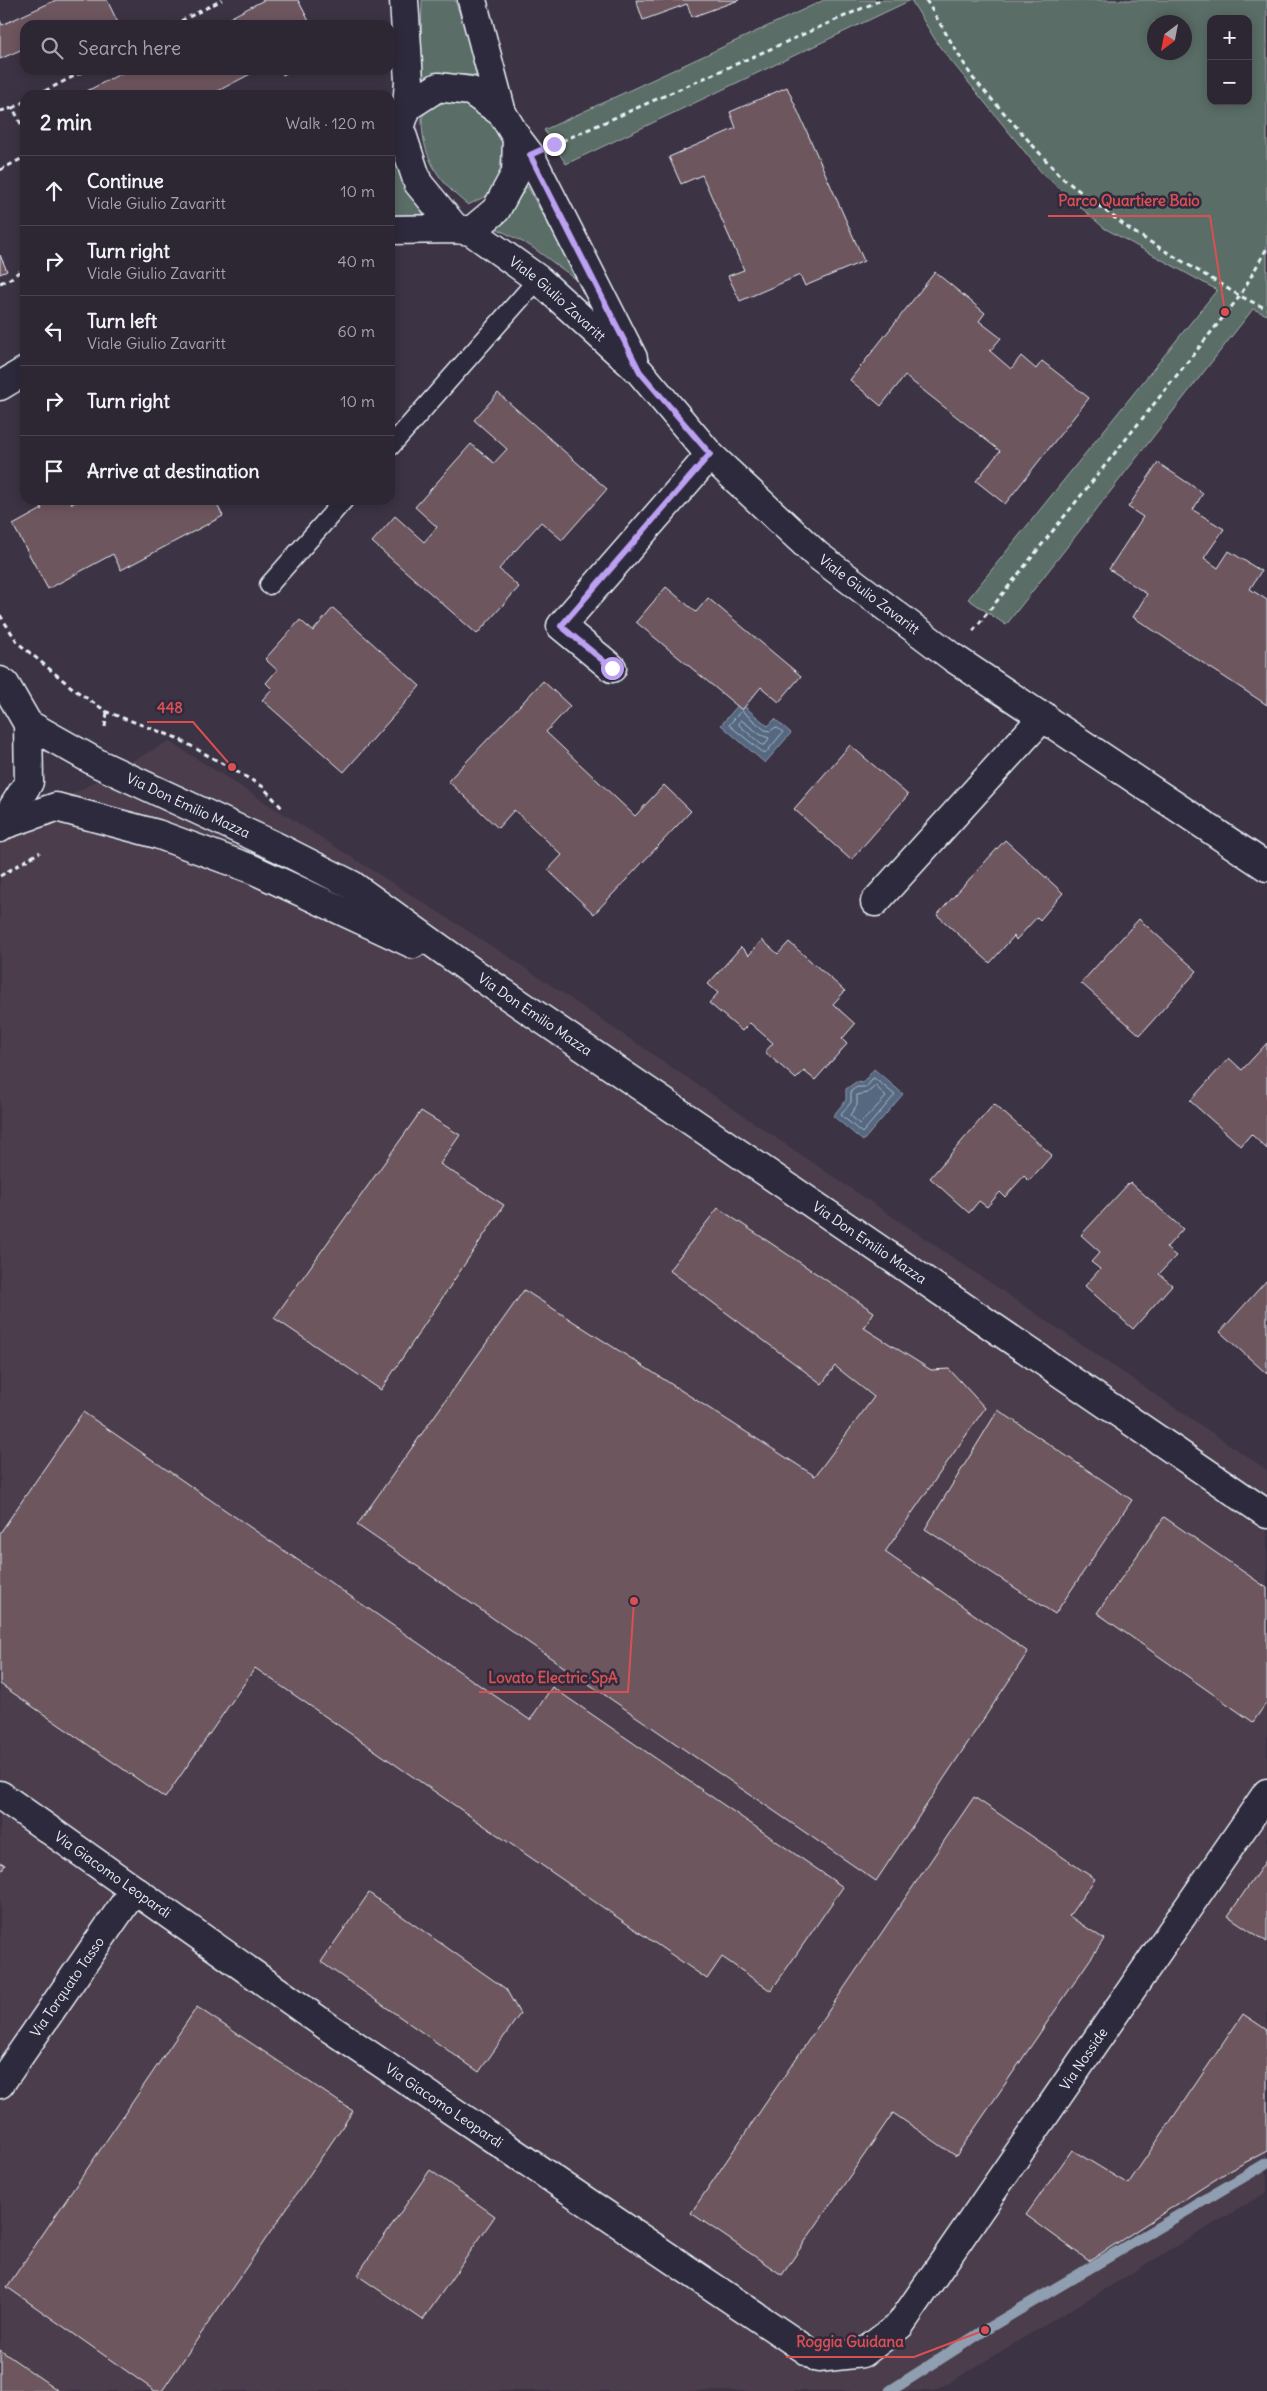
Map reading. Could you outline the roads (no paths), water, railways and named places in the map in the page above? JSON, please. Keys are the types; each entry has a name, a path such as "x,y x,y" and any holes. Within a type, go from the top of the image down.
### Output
{"street":[{"path":"404,0 408,80 399,124 418,184 463,230"},
{"path":"395,230 463,230 496,210 516,173 523,146 502,114 472,0"},
{"path":"399,124 438,87 471,91 502,114"},
{"name":"Viale Giulio Zavaritt","path":"523,146 640,372"},
{"name":"Viale Giulio Zavaritt","path":"463,230 538,279 640,372 710,454 817,555 952,657 1044,716 1267,867"},
{"path":"0,386 20,374"},
{"path":"612,668 561,626 710,454"},
{"name":"Via Don Emilio Mazza","path":"0,681 6,684 28,724 29,782 2,826"},
{"path":"875,902 1044,716"},
{"name":"Via Don Emilio Mazza","path":"28,724 99,764 277,847 352,885 473,972 1267,1514"},
{"name":"Via Don Emilio Mazza","path":"2,826 56,807 157,834 252,869 473,972"},
{"name":"Via Nosside","path":"900,2325 1267,1793"},
{"name":"Via Giacomo Leopardi","path":"0,1795 356,2045 818,2358 863,2353 900,2325"},
{"name":"Via Torquato Tasso","path":"0,2084 134,1890"}],"lane":[{"path":"395,441 538,279"},
{"path":"269,585 340,505"}],"water":[{"path":"740,703 768,726 775,719 791,733 765,763 721,725"},
{"path":"874,1069 903,1094 863,1141 833,1116 846,1100 846,1089 856,1082 863,1083"}],"waterway":[{"path":"890,2391 985,2330 1267,2163"}],"place":[{"name":"Parco Quartiere Baio","path":"1225,312"},
{"name":"448","path":"232,767"},
{"name":"Lovato Electric SpA","path":"634,1601"},
{"name":"Roggia Guidana","path":"985,2330"}]}
